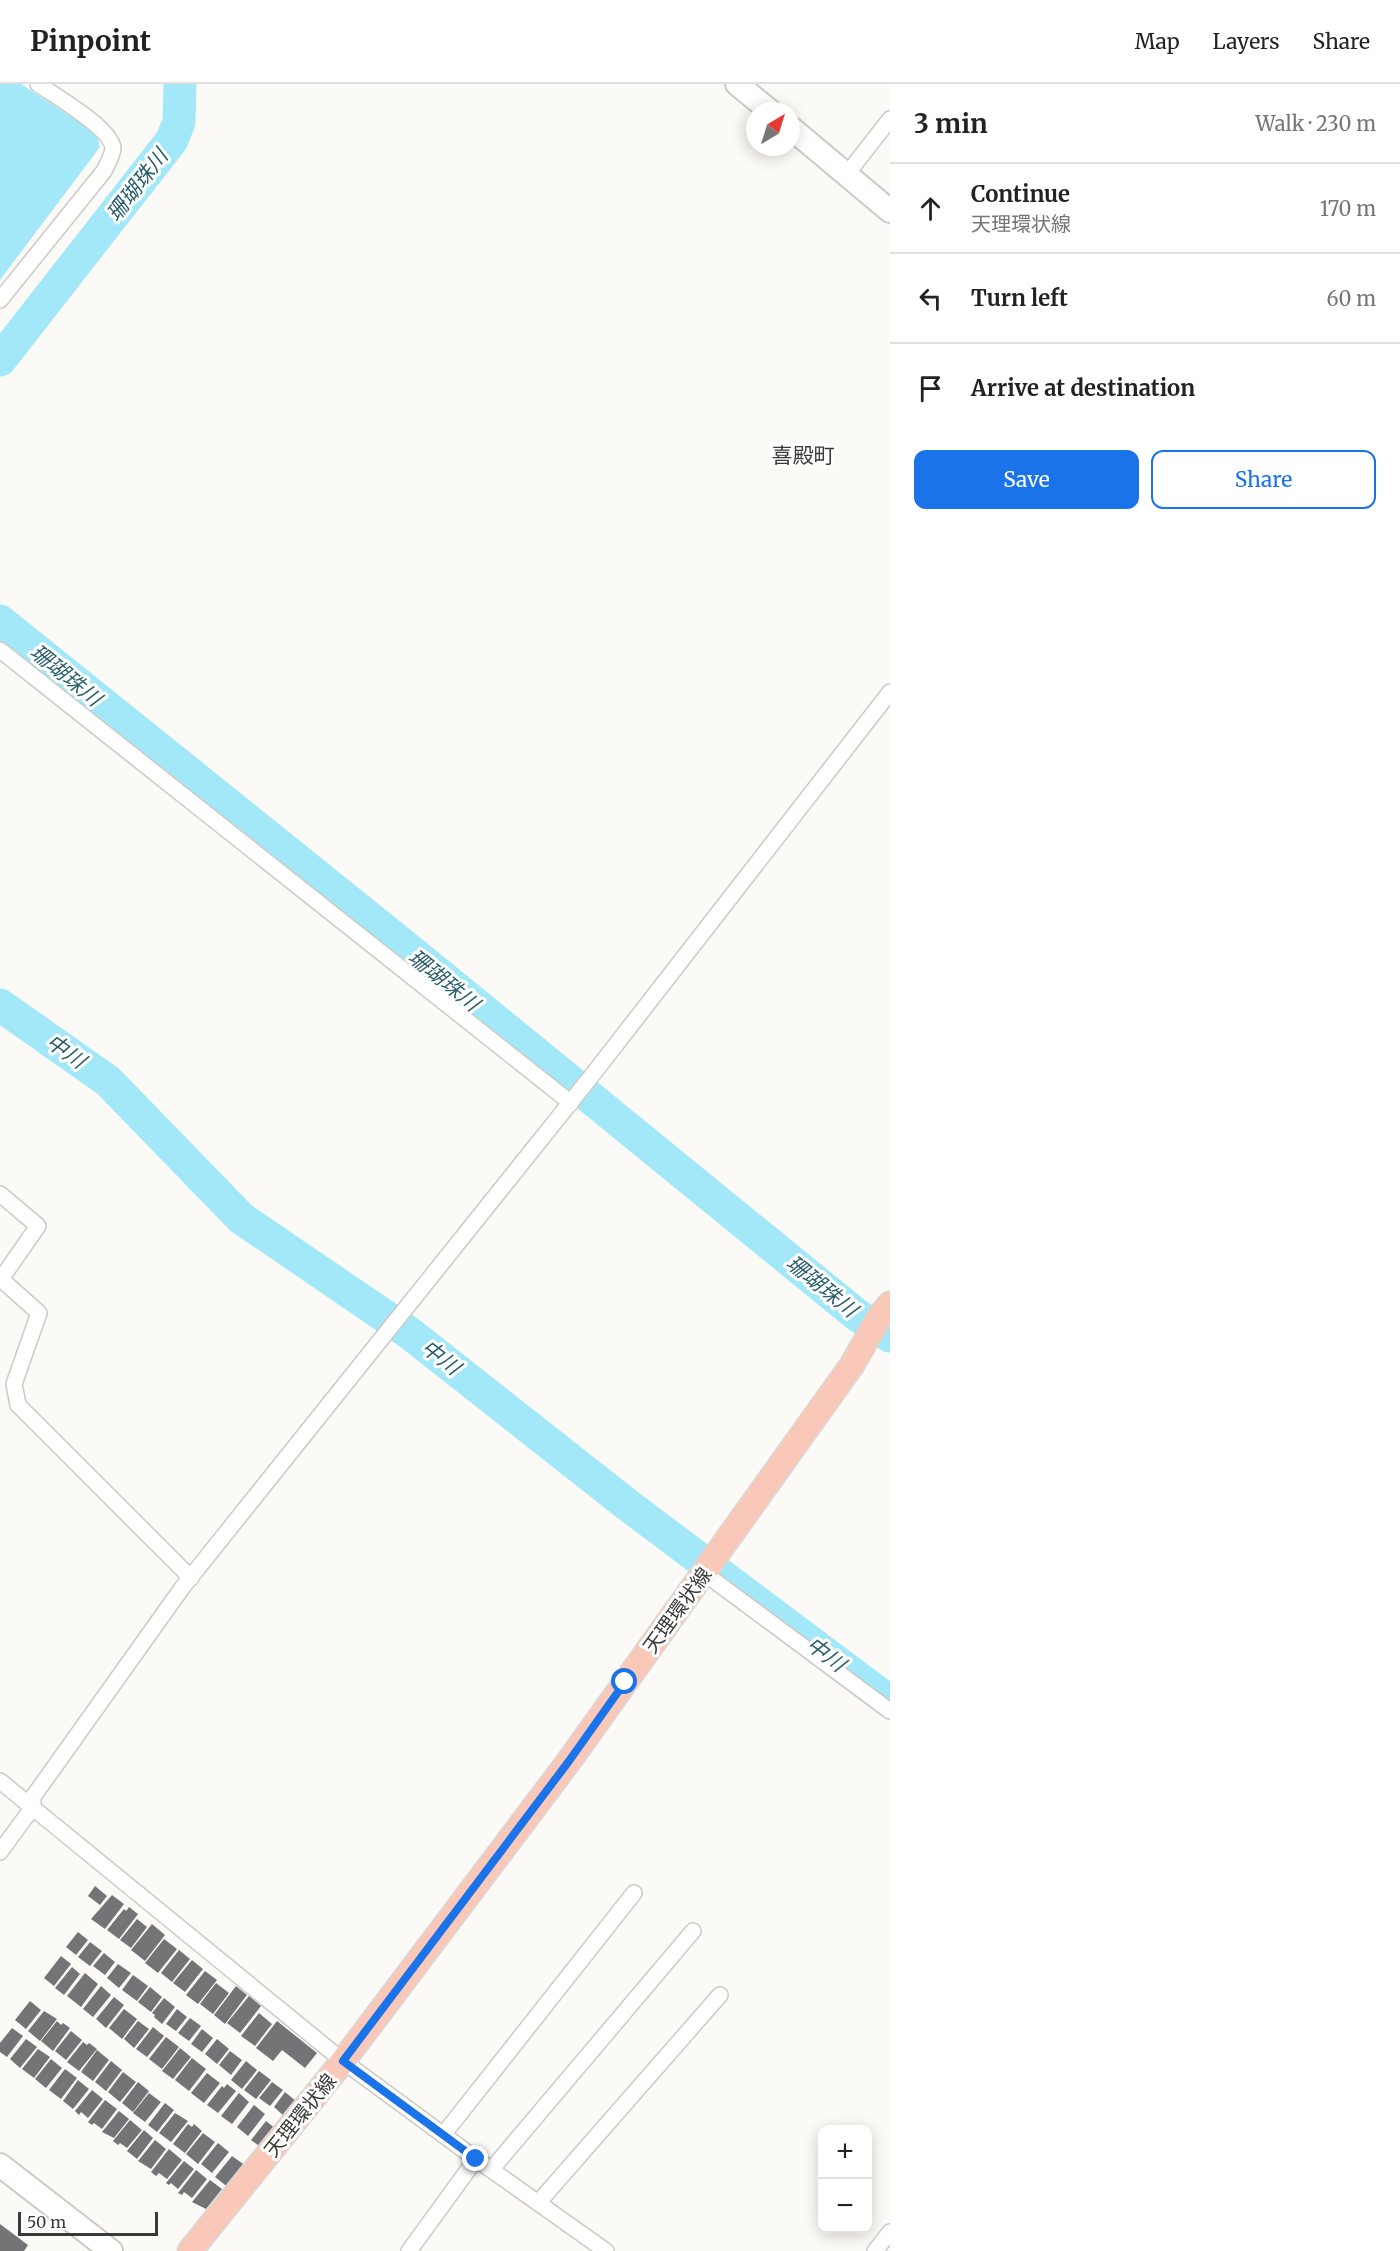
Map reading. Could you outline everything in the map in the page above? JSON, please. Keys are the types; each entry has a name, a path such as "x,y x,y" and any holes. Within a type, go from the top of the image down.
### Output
{"main road":[{"name":"天理環状線","path":"190,2251 343,2061 569,1761 852,1365 879,1319"}],"street":[{"path":"0,300 104,171 113,151 111,141 96,125 38,84"},
{"path":"737,84 759,102"},
{"path":"847,174 890,119"},
{"path":"800,135 890,211"},
{"path":"0,650 573,1100"},
{"path":"0,1852 33,1807 33,1797 182,1588 573,1100 890,692"},
{"path":"0,1194 38,1226 1,1279 39,1313 14,1384 18,1405 192,1578"},
{"path":"710,1564 890,1711"},
{"path":"0,1781 343,2061 606,2251"},
{"path":"443,2135 634,1893"},
{"path":"491,2170 693,1931"},
{"path":"538,2203 720,1995"},
{"path":"410,2251 476,2159"},
{"path":"0,2165 111,2251"},
{"path":"875,2251 890,2232"}],"water":[{"path":"0,84 21,84 96,133 100,147 0,280"}],"building":[{"path":"95,1886 107,1896 100,1905 88,1896"},
{"path":"112,1895 124,1904 105,1929 91,1919"},
{"path":"129,1907 138,1914 119,1939 107,1930 124,1909 126,1911"},
{"path":"137,1919 147,1927 131,1948 120,1940"},
{"path":"152,1924 165,1935 145,1961 131,1950"},
{"path":"78,1932 88,1940 76,1955 66,1947"},
{"path":"164,1939 177,1949 158,1973 145,1963"},
{"path":"90,1942 102,1951 90,1966 78,1957"},
{"path":"179,1950 190,1959 172,1982 161,1973"},
{"path":"104,1953 115,1962 105,1975 93,1966"},
{"path":"61,1956 71,1964 54,1986 44,1978"},
{"path":"192,1960 203,1969 185,1992 173,1983"},
{"path":"118,1964 131,1973 119,1988 107,1978"},
{"path":"72,1967 80,1974 64,1995 55,1988"},
{"path":"205,1971 217,1980 198,2004 186,1995"},
{"path":"85,1973 98,1984 81,2007 67,1996"},
{"path":"133,1975 148,1986 137,2001 122,1990"},
{"path":"216,1983 229,1993 213,2014 200,2004"},
{"path":"101,1986 111,1995 93,2017 83,2009"},
{"path":"236,1986 247,1995 225,2024 214,2015"},
{"path":"150,1987 162,1997 151,2012 138,2002"},
{"path":"249,1996 261,2006 240,2033 227,2023"},
{"path":"114,1997 124,2005 106,2028 96,2019"},
{"path":"164,1998 175,2007 162,2024 152,2013"},
{"path":"30,2001 41,2010 26,2029 15,2020"},
{"path":"124,2009 137,2019 122,2039 109,2028"},
{"path":"177,2009 187,2017 176,2031 166,2024"},
{"path":"44,2011 57,2019 40,2041 28,2031"},
{"path":"259,2013 272,2024 255,2046 241,2036"},
{"path":"190,2018 201,2026 189,2041 178,2033"},
{"path":"57,2021 70,2028 53,2051 41,2041"},
{"path":"138,2021 149,2029 134,2048 124,2039"},
{"path":"277,2021 317,2053 305,2068 282,2050 273,2061 256,2048"},
{"path":"153,2027 164,2036 147,2057 136,2049"},
{"path":"12,2028 23,2036 7,2057 0,2052 0,2043"},
{"path":"202,2029 213,2038 202,2052 191,2044"},
{"path":"71,2031 82,2040 66,2060 55,2051"},
{"path":"166,2037 179,2047 162,2069 149,2059"},
{"path":"26,2039 37,2047 20,2068 10,2059"},
{"path":"217,2039 229,2049 217,2064 205,2054"},
{"path":"83,2042 97,2049 79,2071 67,2062"},
{"path":"180,2048 191,2057 173,2079 162,2071"},
{"path":"38,2049 50,2057 34,2078 22,2069"},
{"path":"97,2050 109,2060 93,2081 81,2072"},
{"path":"230,2051 242,2060 231,2075 219,2065"},
{"path":"192,2058 206,2069 189,2091 175,2080"},
{"path":"51,2059 62,2068 46,2088 35,2079"},
{"path":"111,2061 122,2070 106,2091 95,2082"},
{"path":"246,2061 257,2070 242,2089 231,2080"},
{"path":"65,2069 77,2078 61,2099 49,2090"},
{"path":"259,2071 271,2080 256,2099 244,2090"},
{"path":"123,2072 136,2082 120,2102 108,2092"},
{"path":"207,2073 220,2083 204,2103 191,2093"},
{"path":"78,2080 89,2089 73,2109 63,2101"},
{"path":"138,2082 149,2091 133,2112 122,2103"},
{"path":"272,2082 283,2090 270,2106 259,2098"},
{"path":"227,2084 236,2091 218,2113 207,2105 222,2086 224,2088"},
{"path":"92,2090 103,2099 88,2118 81,2112 79,2115 75,2111"},
{"path":"285,2092 297,2102 285,2117 274,2107"},
{"path":"149,2093 161,2102 145,2122 133,2113"},
{"path":"239,2093 249,2102 232,2124 221,2116"},
{"path":"105,2100 117,2109 102,2129 88,2122"},
{"path":"165,2103 174,2110 157,2132 148,2125"},
{"path":"254,2105 265,2114 248,2136 237,2127"},
{"path":"119,2111 129,2119 114,2138 102,2132"},
{"path":"175,2113 188,2121 171,2142 159,2133"},
{"path":"130,2120 142,2130 127,2148 113,2141"},
{"path":"266,2121 276,2129 262,2148 251,2140"},
{"path":"188,2124 192,2127 194,2124 202,2131 185,2153 173,2144"},
{"path":"144,2130 153,2138 137,2159 127,2151"},
{"path":"203,2133 215,2142 198,2164 186,2154"},
{"path":"155,2140 166,2149 151,2169 138,2161"},
{"path":"218,2143 229,2152 212,2173 201,2164"},
{"path":"169,2149 182,2160 167,2179 159,2173 156,2176 151,2172"},
{"path":"232,2156 246,2166 229,2188 215,2177"},
{"path":"184,2161 194,2169 178,2189 171,2183 169,2185 166,2183"},
{"path":"196,2170 207,2179 192,2198 184,2192 182,2195 178,2193"},
{"path":"210,2180 222,2189 206,2209 192,2202"},
{"path":"0,2224 28,2245 24,2251 0,2251"}],"waterway":[{"name":"珊瑚珠川","path":"0,360 172,140 179,122 180,84"},
{"name":"珊瑚珠川","path":"0,621 402,944 857,1315 890,1336"},
{"name":"中川","path":"0,1005 108,1081 241,1218 408,1332 629,1506 890,1702"}],"district":[{"name":"喜殿町","path":"803,455"}],"route":[{"path":"476,2159 343,2061 569,1761 625,1682"}]}
